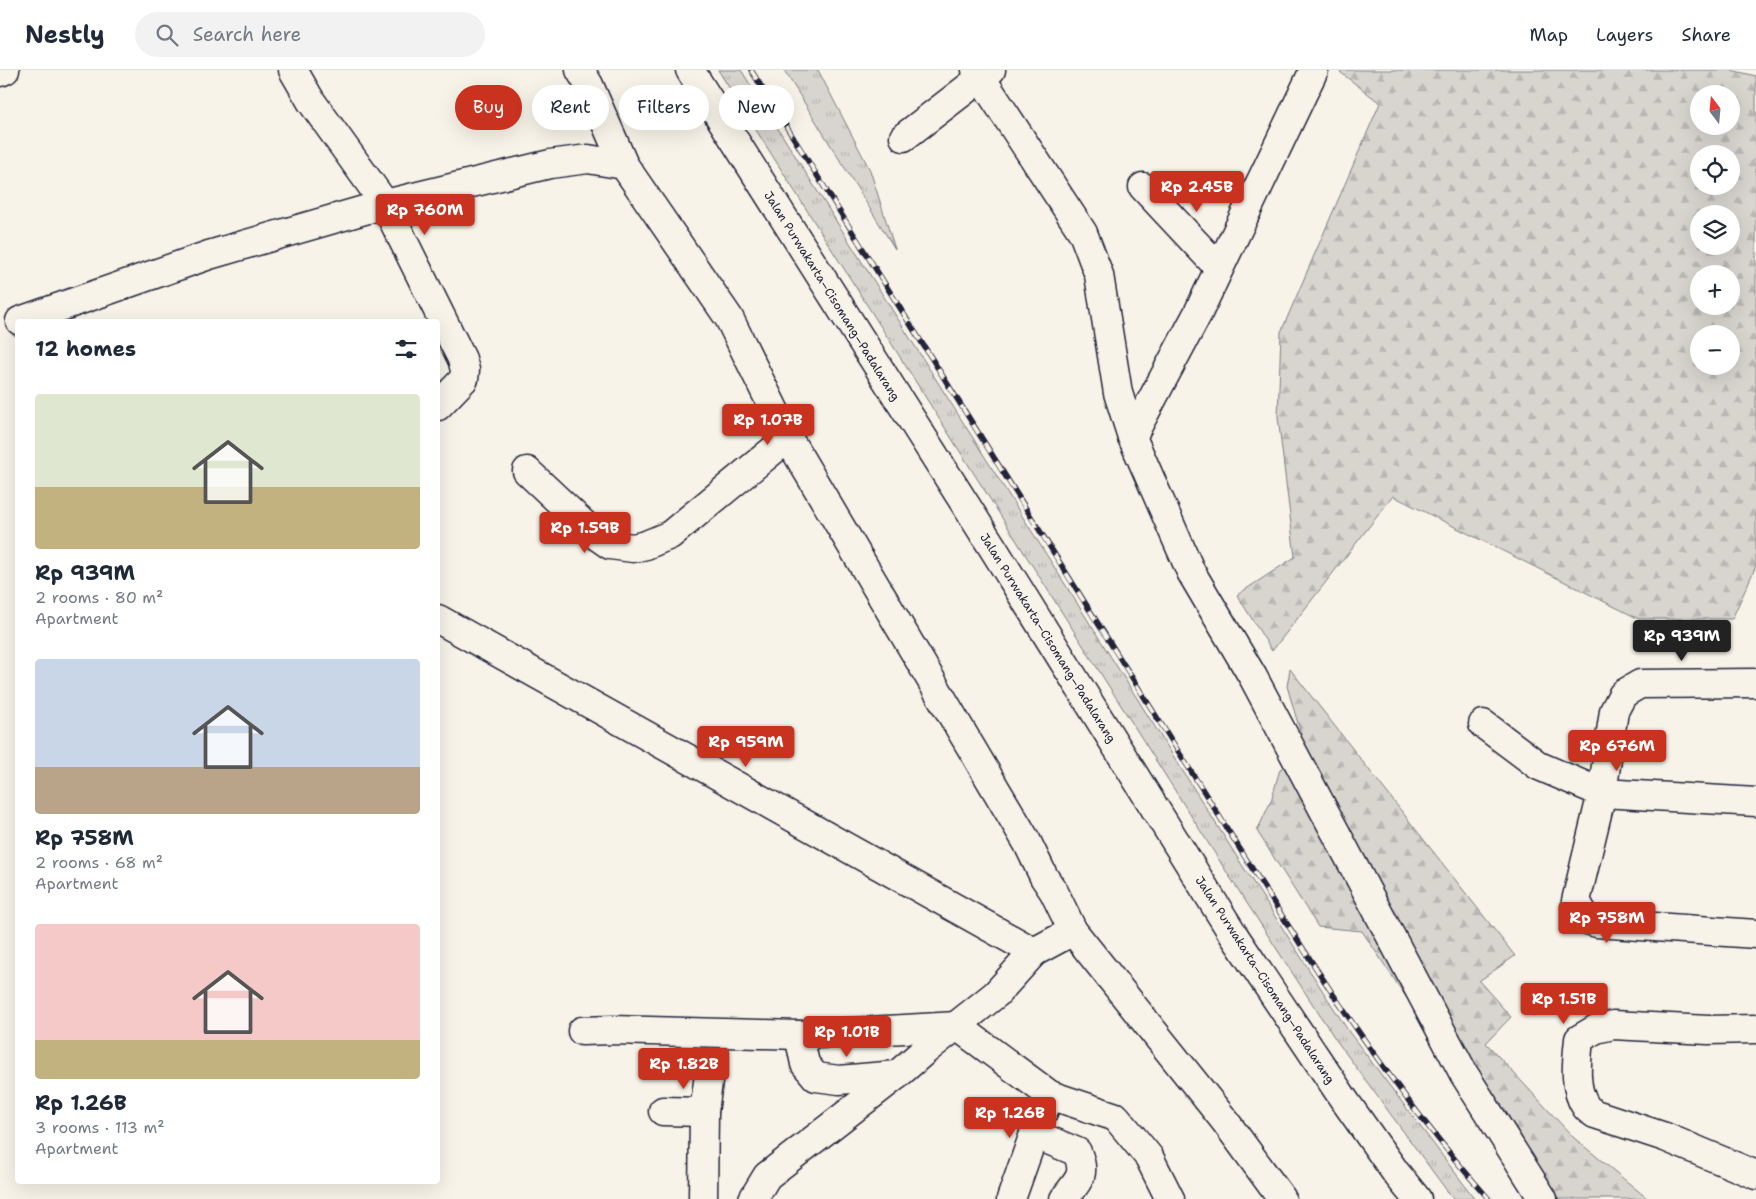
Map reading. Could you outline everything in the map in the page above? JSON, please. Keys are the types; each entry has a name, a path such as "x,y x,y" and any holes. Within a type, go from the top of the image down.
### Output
{"main road":[{"path":"0,72 5,70"},
{"path":"293,70 311,101 385,204 462,359 465,370 464,379 440,404"},
{"path":"580,70 589,84 624,165 729,318 788,438 1026,842 1054,892 1072,931 1225,1121 1282,1199"},
{"name":"Jalan Purwakarta–Cisomang–Padalarang","path":"690,70 1233,934 1345,1101 1396,1173 1417,1199"},
{"path":"904,137 983,72 1083,233 1099,275 1118,392 1132,437 1191,572 1253,677 1464,1074 1543,1199"},
{"path":"1132,437 1220,268 1311,72"},
{"path":"26,319 209,254 385,204 550,164 588,159 624,165"},
{"path":"1143,186 1220,268"},
{"path":"0,328 15,323"},
{"path":"527,471 593,533 610,545 633,548 670,535 788,438"},
{"path":"440,620 1034,952"},
{"path":"1756,683 1640,684 1623,694 1614,711 1602,793 1576,901 1587,920 1597,922 1756,934"},
{"path":"1483,724 1539,766 1602,793 1756,802"},
{"path":"754,1199 767,1176 897,1075 996,994 1034,952 1072,931"},
{"path":"1756,1029 1708,1030 1613,1025 1596,1029 1580,1039 1576,1066 1581,1095 1586,1108 1595,1114 1665,1137 1756,1175"},
{"path":"582,1031 612,1030 799,1035 957,1026 1050,1095 1116,1117 1150,1157 1170,1199"},
{"path":"799,1035 805,1064 816,1077 839,1080 897,1075"},
{"path":"703,1199 704,1112 708,1082"},
{"path":"1011,1199 1050,1095"},
{"path":"663,1111 704,1112"},
{"path":"1034,1134 1077,1152 1082,1164 1082,1175 1064,1199"}],"green space":[{"path":"718,70 741,70 750,85 728,85"},
{"path":"784,70 818,70 870,170 895,249 794,85"},
{"path":"1341,70 1731,70 1756,76 1756,566 1732,619 1639,619 1393,496 1272,651 1237,595 1295,557 1278,417 1281,332 1380,103 1340,72"},
{"path":"756,130 779,130 1349,1032 1475,1199 1453,1199 1336,1040 1226,871"},
{"path":"1290,669 1515,956 1479,981 1511,1017 1486,1043 1574,1138 1648,1199 1550,1199 1420,1018 1362,931 1318,927 1257,831 1271,801 1280,769 1304,757 1301,734 1287,686"}],"railway":[{"path":"751,70 1288,926 1403,1094 1489,1199"}]}
